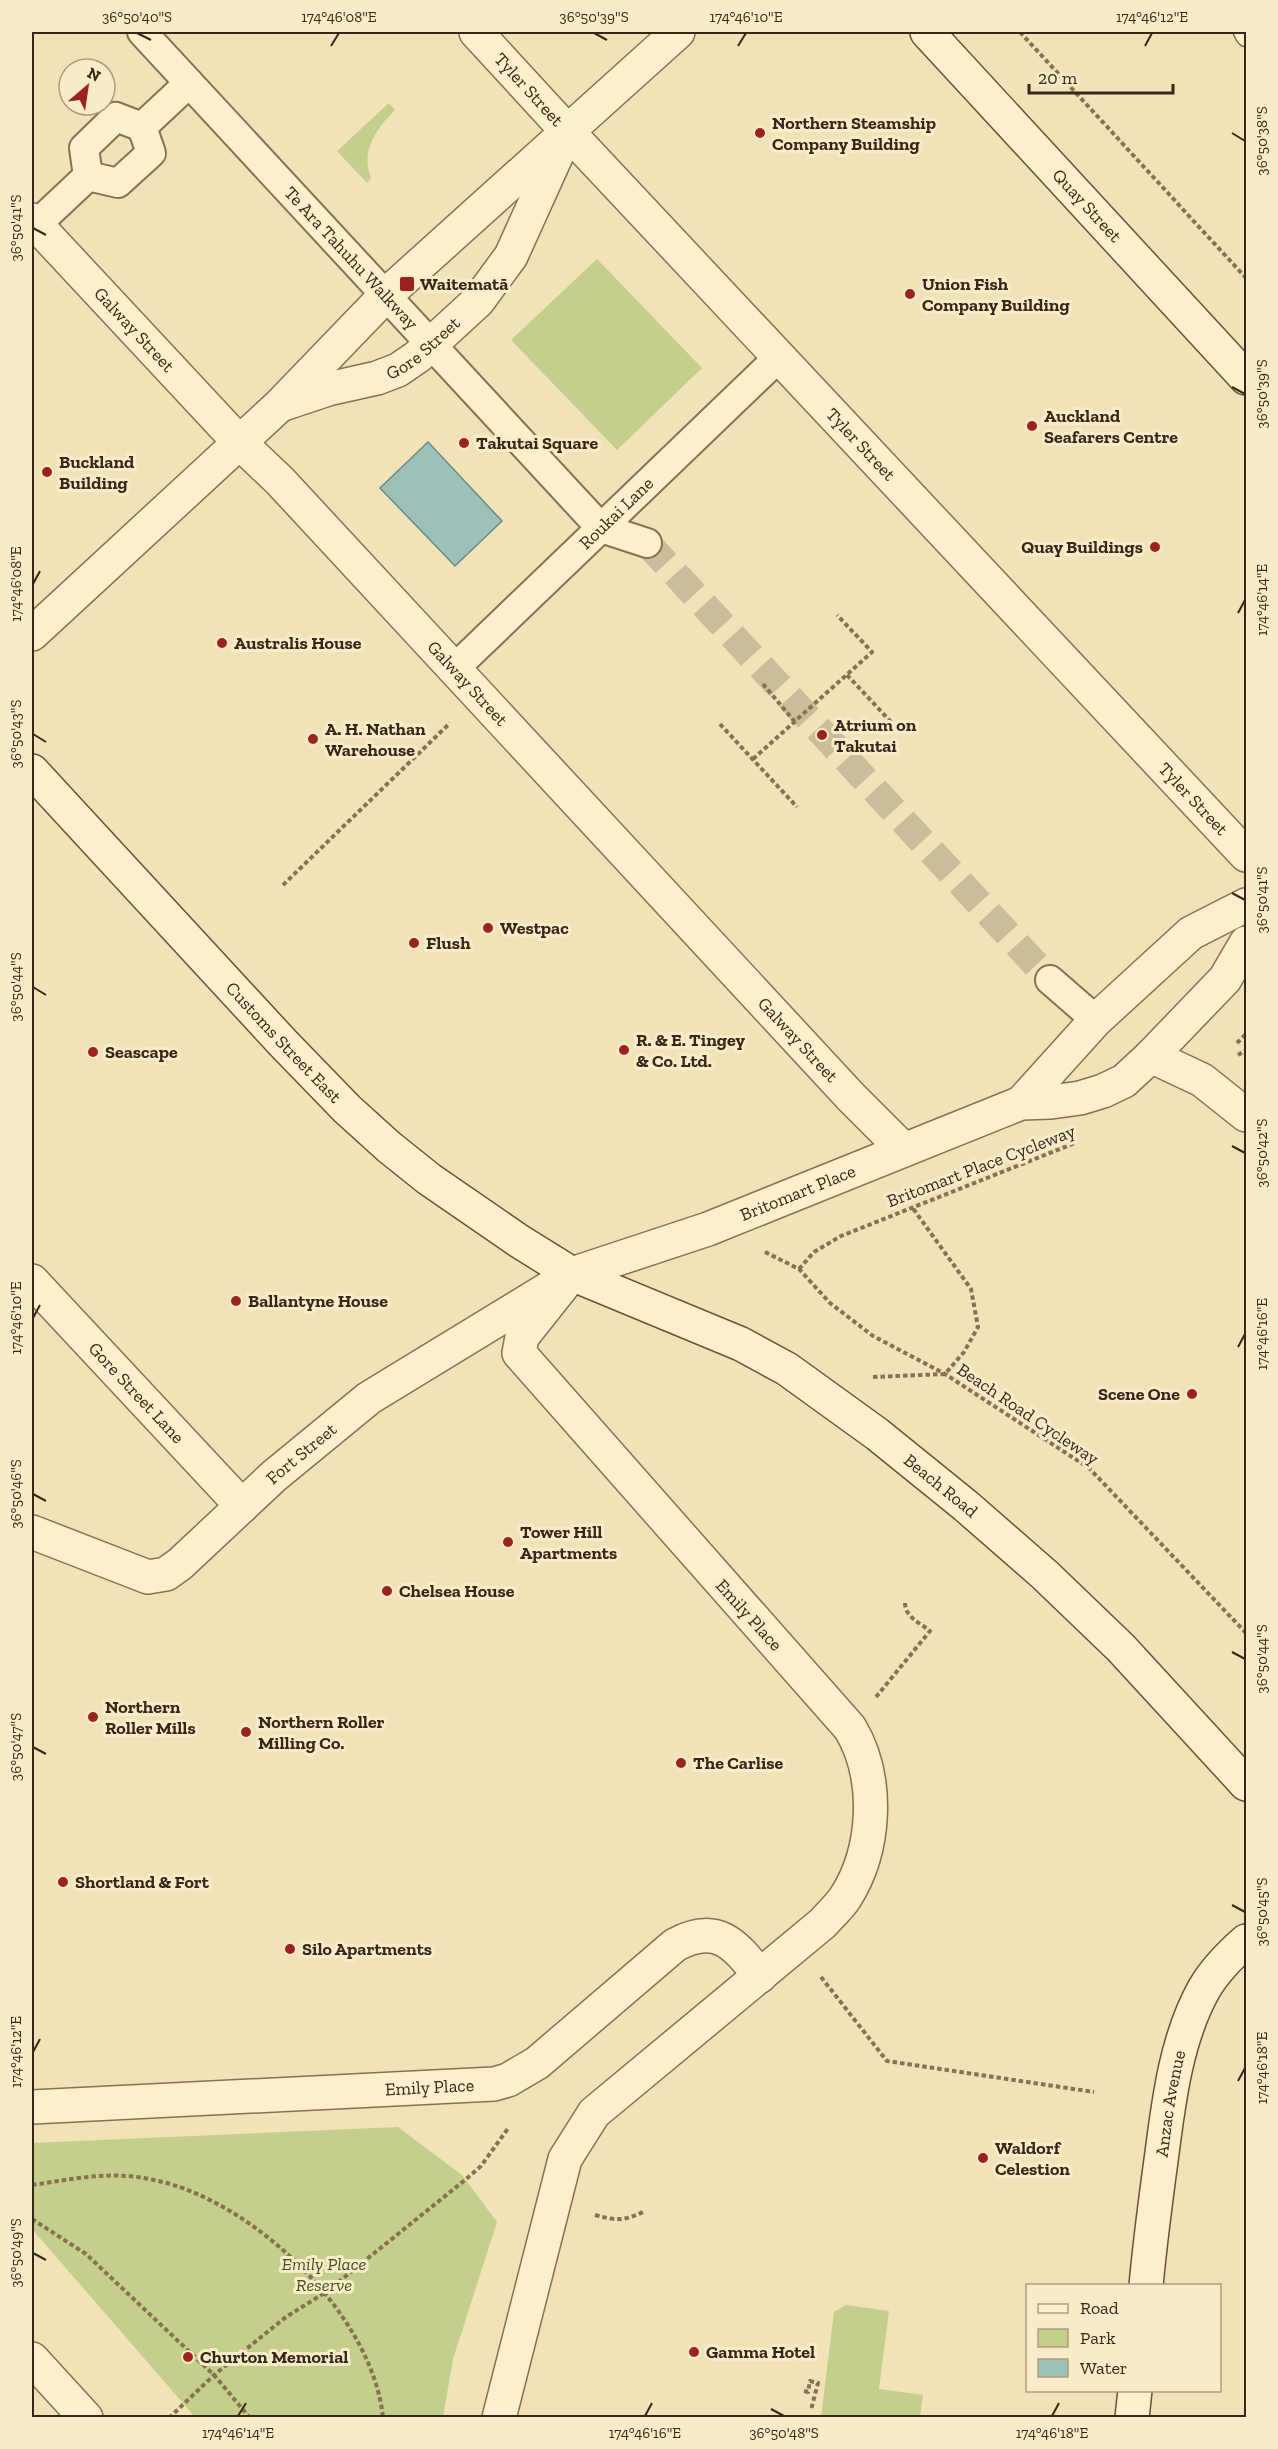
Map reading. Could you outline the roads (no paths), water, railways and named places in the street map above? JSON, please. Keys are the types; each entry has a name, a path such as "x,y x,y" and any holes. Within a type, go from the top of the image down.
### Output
{"street":[{"name":"Te Ara Tahuhu Walkway","path":"142,32 601,528 646,543"},
{"name":"Tyler Street","path":"476,32 1246,855"},
{"name":"Gore Street","path":"32,634 280,405 386,295 678,32"},
{"name":"Quay Street","path":"927,32 1246,378"},
{"path":"142,127 189,83"},
{"path":"116,117 142,127 151,153 118,183 88,176 84,148 116,117"},
{"name":"Gore Street","path":"280,405 398,370 417,357 478,301 511,256 567,131"},
{"path":"34,223 88,176"},
{"name":"Galway Street","path":"34,223 239,442 280,481 851,1097 903,1149"},
{"name":"Roukai Lane","path":"453,669 779,357"},
{"name":"Customs Street East","path":"32,771 346,1109 429,1179 519,1241 572,1274"},
{"name":"Britomart Place","path":"1021,1103 1096,1020 1191,933 1246,905"},
{"name":"Britomart Place","path":"572,1274 708,1229 1021,1103 1080,1098 1103,1091 1124,1080 1151,1056 1225,979 1246,943"},
{"path":"1050,980 1096,1020"},
{"path":"1151,1056 1202,1080 1246,1115"},
{"name":"Fort Street","path":"32,1532 148,1577 166,1574 180,1564 274,1476 369,1398 572,1274"},
{"name":"Beach Road","path":"572,1274 741,1344 787,1369 877,1434 966,1506 1045,1575 1121,1648 1246,1784"},
{"name":"Emily Place","path":"499,2418 552,2204 565,2159 578,2136 594,2113 823,1923 844,1899 855,1880 869,1836 868,1784 864,1759 850,1728 519,1353 522,1337 572,1274"},
{"name":"Gore Street Lane","path":"32,1281 242,1506"},
{"name":"Emily Place","path":"32,2107 494,2084 508,2080 537,2063 675,1945 690,1937 707,1935 721,1938 735,1946 760,1976"},
{"name":"Anzac Avenue","path":"1146,2284 1168,2104 1180,2053 1194,2008 1205,1987 1223,1963 1246,1941"},
{"path":"32,2359 86,2418"},
{"path":"1132,2418 1135,2392"}],"lane":[{"path":"1243,32 1246,37"}],"water":[{"path":"428,442 502,521 455,566 380,488"}],"tunnel":[{"path":"647,543 1050,980"}],"place":[{"name":"Northern Steamship Company Building","path":"760,133"},
{"name":"Waitematā","path":"407,284"},
{"name":"Union Fish Company Building","path":"910,294"},
{"name":"Auckland Seafarers Centre","path":"1032,426"},
{"name":"Takutai Square","path":"464,443"},
{"name":"Buckland Building","path":"47,472"},
{"name":"Quay Buildings","path":"1155,547"},
{"name":"Australis House","path":"222,643"},
{"name":"Atrium on Takutai","path":"822,735"},
{"name":"A. H. Nathan Warehouse","path":"313,739"},
{"name":"Westpac","path":"488,928"},
{"name":"Flush","path":"414,943"},
{"name":"R. & E. Tingey & Co. Ltd.","path":"624,1050"},
{"name":"Seascape","path":"93,1052"},
{"name":"Ballantyne House","path":"236,1301"},
{"name":"Scene One","path":"1192,1394"},
{"name":"Tower Hill Apartments","path":"508,1542"},
{"name":"Chelsea House","path":"387,1591"},
{"name":"Northern Roller Mills","path":"93,1717"},
{"name":"Northern Roller Milling Co.","path":"246,1732"},
{"name":"The Carlise","path":"681,1763"},
{"name":"Shortland & Fort","path":"63,1882"},
{"name":"Silo Apartments","path":"290,1949"},
{"name":"Waldorf Celestion","path":"983,2158"},
{"name":"Gamma Hotel","path":"694,2352"},
{"name":"Churton Memorial","path":"188,2357"}],"park label":[{"name":"Emily Place Reserve","path":"324,2274"}]}
